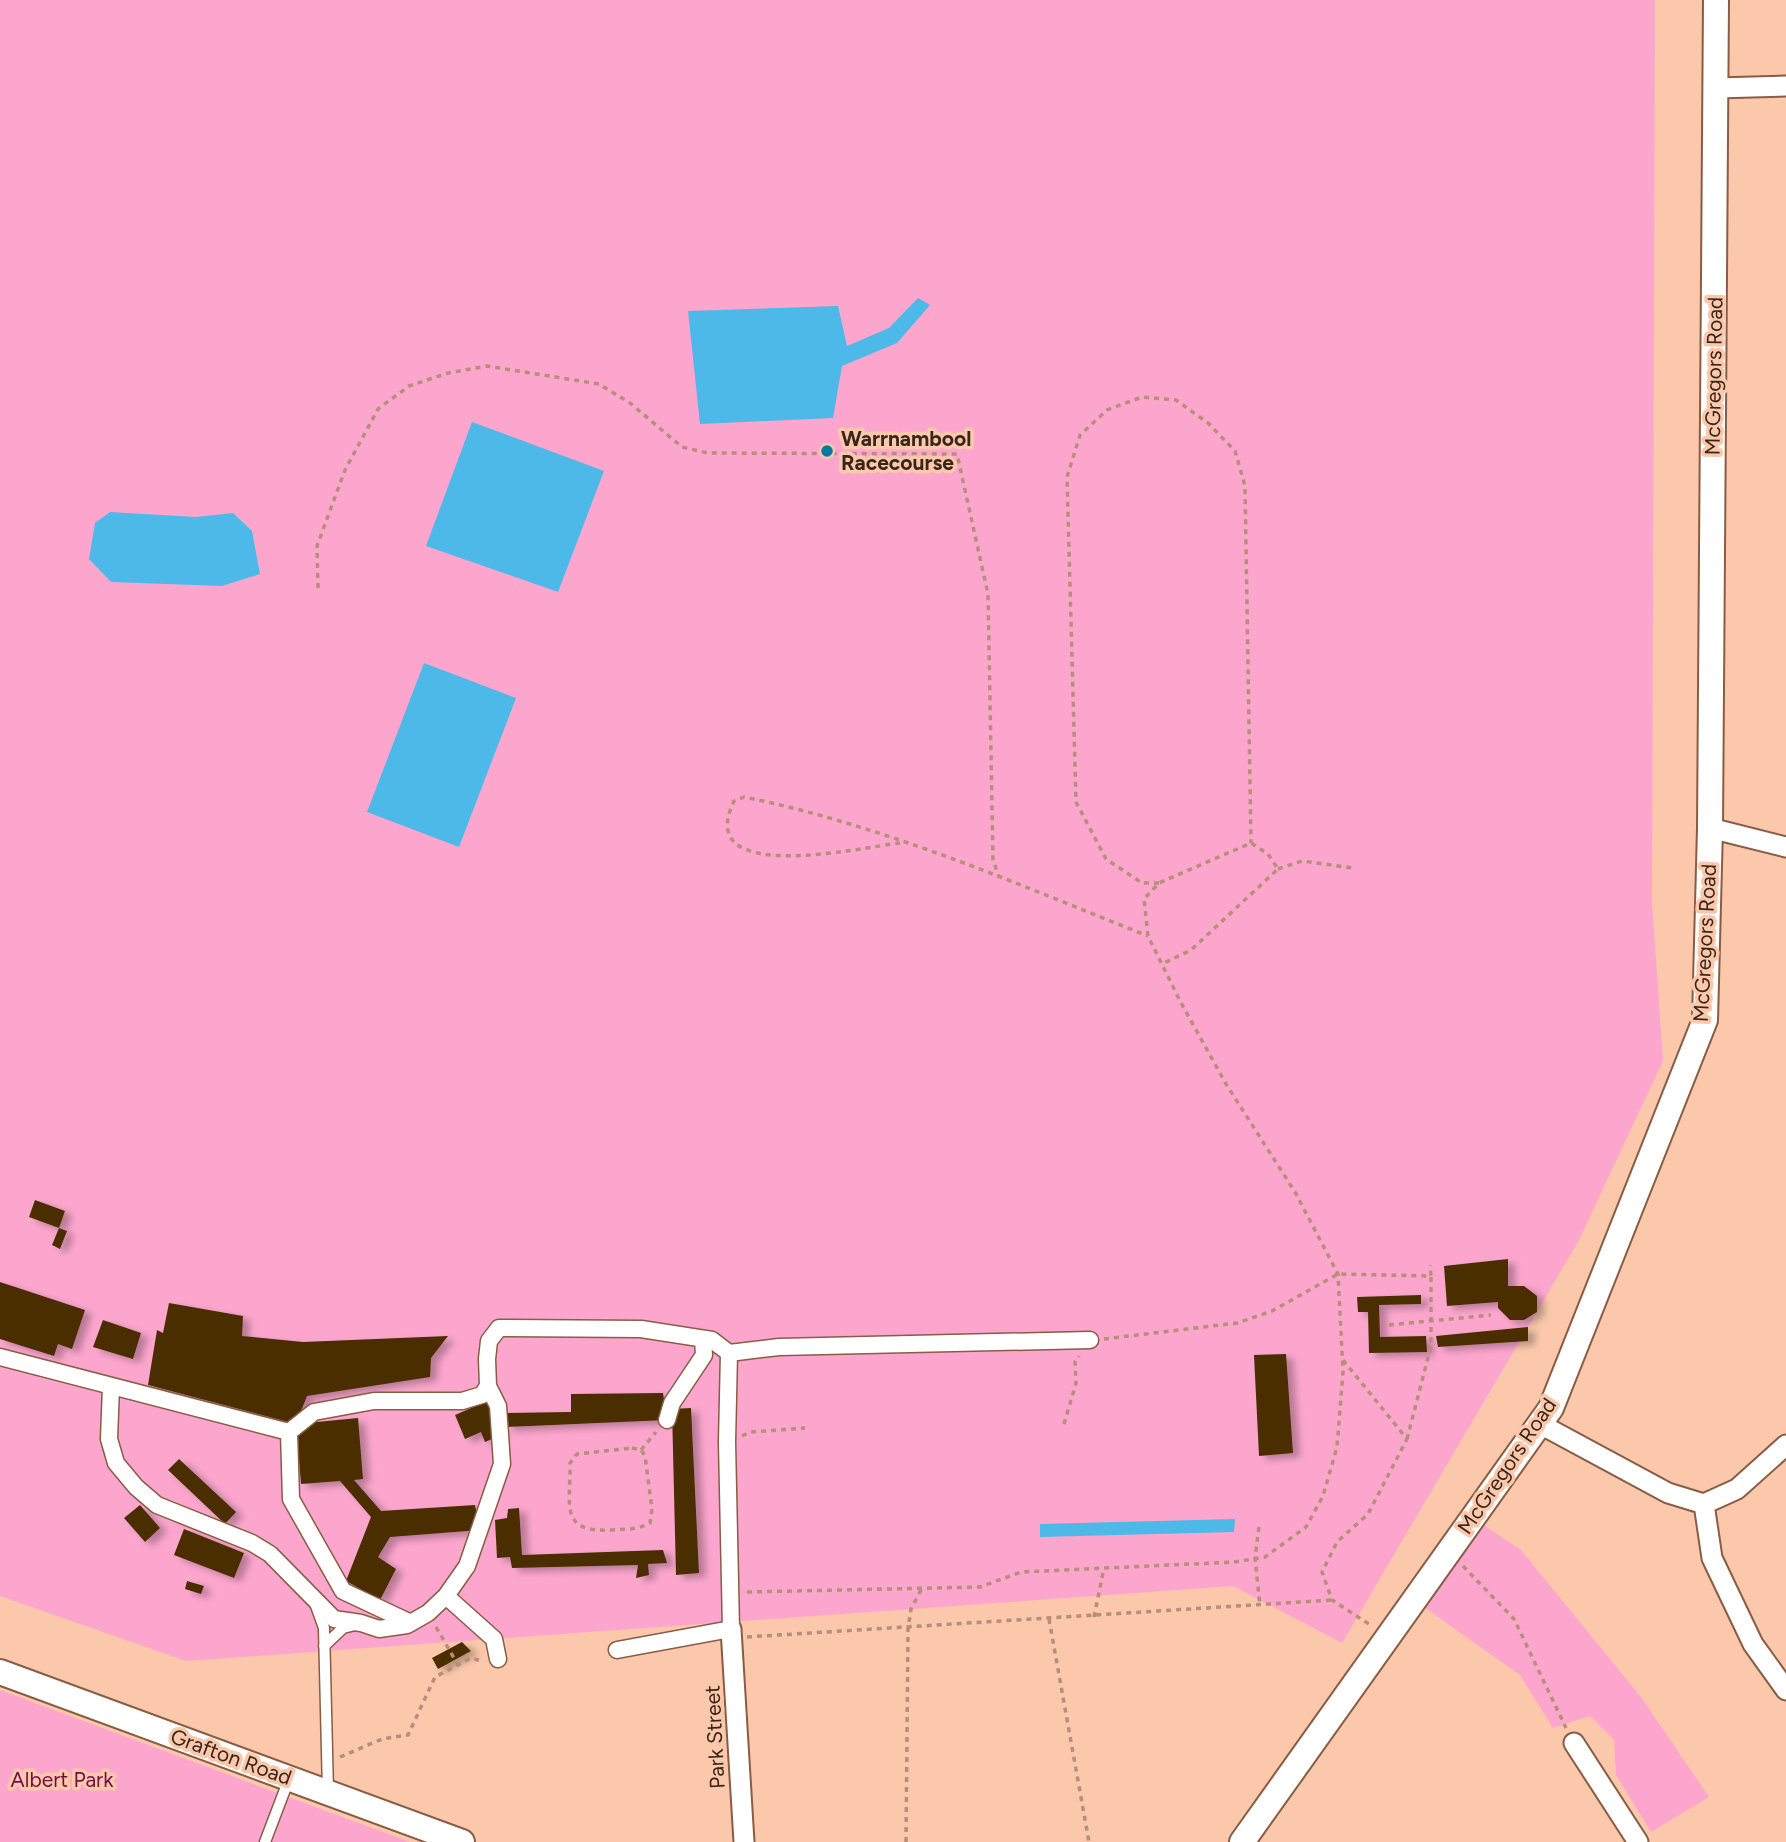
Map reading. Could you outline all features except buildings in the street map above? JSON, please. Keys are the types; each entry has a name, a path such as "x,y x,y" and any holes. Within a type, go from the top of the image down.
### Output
{"street":[{"name":"McGregors Road","path":"1242,1842 1551,1408 1705,1020 1710,828 1716,0"},
{"path":"1716,88 1786,86"},
{"path":"1710,828 1786,847"},
{"path":"111,1386 110,1439 116,1463 136,1486 158,1505 261,1548 294,1577 334,1619 379,1629 411,1623 428,1613 446,1596 467,1566 502,1464 498,1406 488,1386 489,1340 499,1328 641,1329 712,1340 729,1353 779,1347 1090,1340"},
{"path":"667,1420 672,1403 704,1355 703,1339"},
{"path":"617,1650 732,1634 727,1442 729,1353"},
{"path":"0,1357 289,1432"},
{"path":"289,1432 314,1412 374,1401 461,1401 482,1395 488,1386"},
{"path":"1540,1424 1668,1493 1704,1504 1737,1489 1786,1445"},
{"path":"289,1432 291,1499 342,1591 411,1623"},
{"path":"1704,1504 1712,1558 1753,1644 1786,1690"},
{"path":"446,1596 494,1639 498,1659"},
{"name":"Park Street","path":"732,1634 744,1842"},
{"name":"Grafton Road","path":"0,1672 462,1842"},
{"path":"1574,1743 1638,1842"}],"lane":[{"path":"314,1601 324,1628 328,1793"},
{"path":"324,1646 344,1628 361,1623"},
{"path":"265,1842 289,1779"}],"path":[{"path":"318,588 317,546 345,470 378,409 409,386 448,373 487,366 599,384 630,403 682,447 708,453 957,454 988,594 993,859 999,877"},
{"path":"1159,883 1142,883 1106,859 1076,802 1074,775 1067,477 1080,435 1108,410 1142,397 1176,400 1208,423 1236,451 1245,486 1251,843"},
{"path":"900,843 774,857 751,854 734,842 727,830 728,813 734,801 744,797 828,819 900,843 999,877 1148,936"},
{"path":"1251,843 1268,854 1278,869"},
{"path":"731,1592 980,1587 1021,1572 1265,1557 1307,1527 1323,1496 1337,1447 1342,1359 1338,1274 1295,1192 1226,1084 1161,964 1148,936 1144,899 1159,883 1251,843"},
{"path":"1161,964 1191,950 1278,869 1303,860 1353,868"},
{"path":"1388,1637 1332,1600 1322,1572 1337,1542 1368,1514 1407,1439 1431,1346 1430,1265"},
{"path":"1064,1424 1076,1382 1075,1362 1090,1340 1237,1323 1272,1311 1338,1274 1431,1276"},
{"path":"1389,1325 1491,1315"},
{"path":"1342,1359 1407,1439"},
{"path":"641,1450 667,1420"},
{"path":"727,1442 751,1432 805,1428"},
{"path":"632,1448 641,1450 645,1456 652,1509 650,1523 641,1528 587,1531 576,1527 572,1518 572,1457 577,1454 632,1448"},
{"path":"1259,1527 1255,1558 1260,1606"},
{"path":"1449,1552 1514,1619 1574,1743"},
{"path":"1094,1617 1104,1568"},
{"path":"906,1842 908,1629 911,1609 922,1588"},
{"path":"732,1634 908,1629 1332,1600"},
{"path":"428,1613 458,1665"},
{"path":"1049,1619 1089,1842"},
{"path":"328,1763 382,1739 408,1735 436,1677 471,1658 490,1664 498,1659"}],"green space":[{"name":"Warrnambool Racecourse","path":"0,0 1655,0 1652,903 1663,1061 1578,1242 1342,1643 1233,1586 186,1661 0,1596"},
{"path":"1473,1518 1521,1550 1641,1697 1709,1797 1651,1832 1616,1775 1614,1740 1590,1716 1553,1728 1520,1675 1414,1600"},
{"name":"Albert Park","path":"0,1690 410,1842 0,1842"}],"water":[{"path":"918,298 930,305 897,343 842,366 833,418 700,424 688,311 838,306 847,346 889,328"},
{"path":"472,422 604,471 558,592 426,546"},
{"path":"110,512 196,517 233,513 252,531 260,574 222,586 111,582 89,559 95,523"},
{"path":"424,663 516,698 459,847 367,812"},
{"path":"1235,1519 1234,1532 1040,1537 1040,1524"}],"place":[{"name":"Warrnambool Racecourse","path":"827,451"}]}
